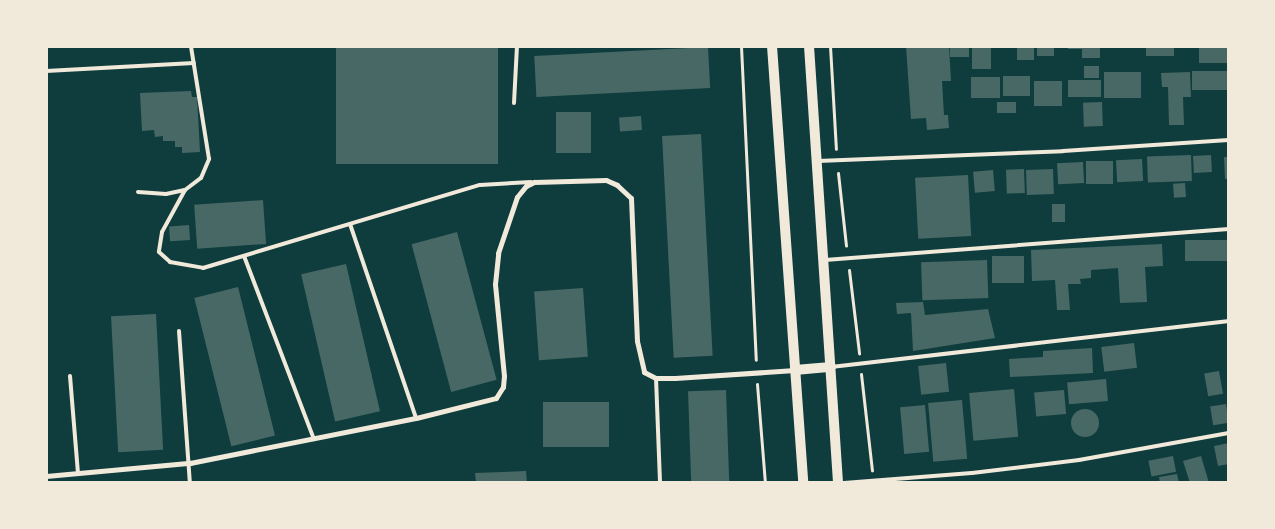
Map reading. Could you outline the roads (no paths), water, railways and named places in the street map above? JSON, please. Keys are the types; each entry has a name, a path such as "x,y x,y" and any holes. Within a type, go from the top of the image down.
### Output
{"main road":[{"path":"772,46 803,483"},
{"path":"809,46 838,483"},
{"path":"795,370 831,367"}],"street":[{"path":"46,476 190,463 488,402 500,393 504,376 495,284 498,253 517,197 526,186 534,182 606,180 629,194 632,202 639,360 644,372 656,378 795,370"}],"lane":[{"path":"191,46 209,159 201,178 185,190 162,232 159,252 170,262 203,268 480,185 534,182"},
{"path":"514,103 517,46"},
{"path":"46,72 194,63"},
{"path":"816,161 1054,152 1229,140"},
{"path":"138,192 166,194 185,190"},
{"path":"350,224 416,418"},
{"path":"823,260 1229,229"},
{"path":"244,256 314,439"},
{"path":"831,367 1229,322"},
{"path":"179,331 190,483"},
{"path":"70,376 78,473"},
{"path":"656,378 660,483"},
{"path":"844,483 972,473 1079,460 1229,433"}]}
